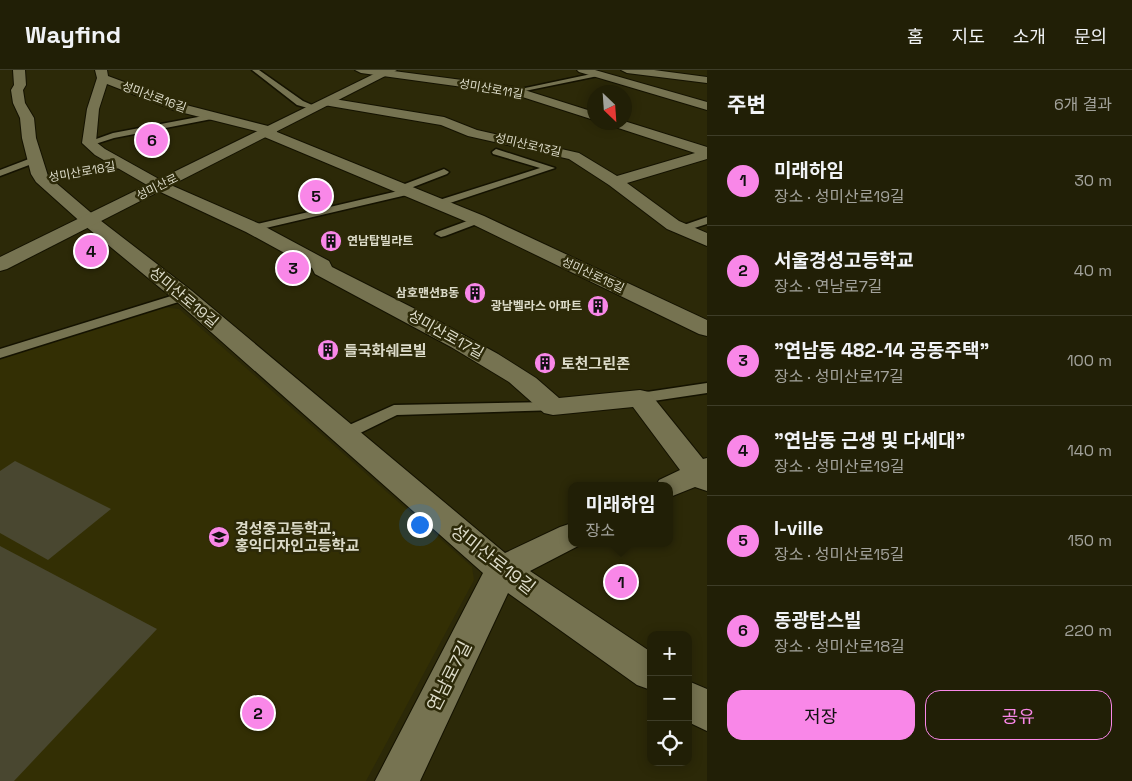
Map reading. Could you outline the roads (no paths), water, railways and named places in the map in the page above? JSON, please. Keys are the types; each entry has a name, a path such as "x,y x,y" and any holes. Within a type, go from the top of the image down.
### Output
{"street":[{"path":"19,70 20,84 13,90 27,118 34,160 42,179"},
{"name":"성미산로11길","path":"362,70 388,72 515,91 587,114"},
{"path":"583,70 707,106"},
{"path":"627,70 707,80"},
{"name":"성미산로","path":"0,265 388,72"},
{"name":"성미산로16길","path":"102,74 181,108 269,132"},
{"name":"성미산로18길","path":"102,74 93,109 89,143 100,152 160,186"},
{"name":"성미산로13길","path":"321,105 444,121 474,133 570,155 615,182 673,225 707,240"},
{"path":"8,117 23,112"},
{"path":"632,128 707,153"},
{"name":"성미산로15길","path":"269,132 404,191 478,220 707,329"},
{"path":"615,182 707,153"},
{"name":"성미산로19길","path":"42,179 90,221 184,296 502,570 647,670"},
{"name":"성미산로17길","path":"160,186 253,228 322,266 322,270 441,330 521,377 553,407"},
{"path":"553,407 640,398 704,474 673,486"},
{"path":"502,570 568,537"},
{"name":"연남로7길","path":"397,781 502,570"},
{"path":"692,702 707,712"}],"lane":[{"path":"255,70 300,103 321,105"},
{"path":"515,91 596,75"},
{"name":"성미산로16길","path":"140,131 214,116"},
{"name":"성미산로18길","path":"89,143 140,131"},
{"path":"437,204 550,168 496,152"},
{"path":"0,173 34,160"},
{"name":"성미산로18길","path":"42,179 122,165"},
{"path":"253,228 404,191 444,172"},
{"path":"441,234 478,220"},
{"path":"682,229 707,220"},
{"path":"0,354 184,296"},
{"path":"640,398 707,388"},
{"path":"344,434 394,410 553,407"}],"place":[{"name":"동광탑스빌","path":"152,140"},
{"name":"I-ville","path":"316,196"},
{"name":"연남탑빌라트","path":"331,241"},
{"name":"\"연남동 근생 및 다세대\"","path":"91,251"},
{"name":"\"연남동 482-14 공동주택\"","path":"293,268"},
{"name":"삼호맨션B동","path":"475,293"},
{"name":"광남벨라스 아파트","path":"598,306"},
{"name":"들국화쉐르빌","path":"328,350"},
{"name":"토천그린존","path":"545,363"},
{"name":"경성중고등학교, 홍익디자인고등학교","path":"219,537"},
{"name":"미래하임","path":"621,582"},
{"name":"서울경성고등학교","path":"258,713"}]}
